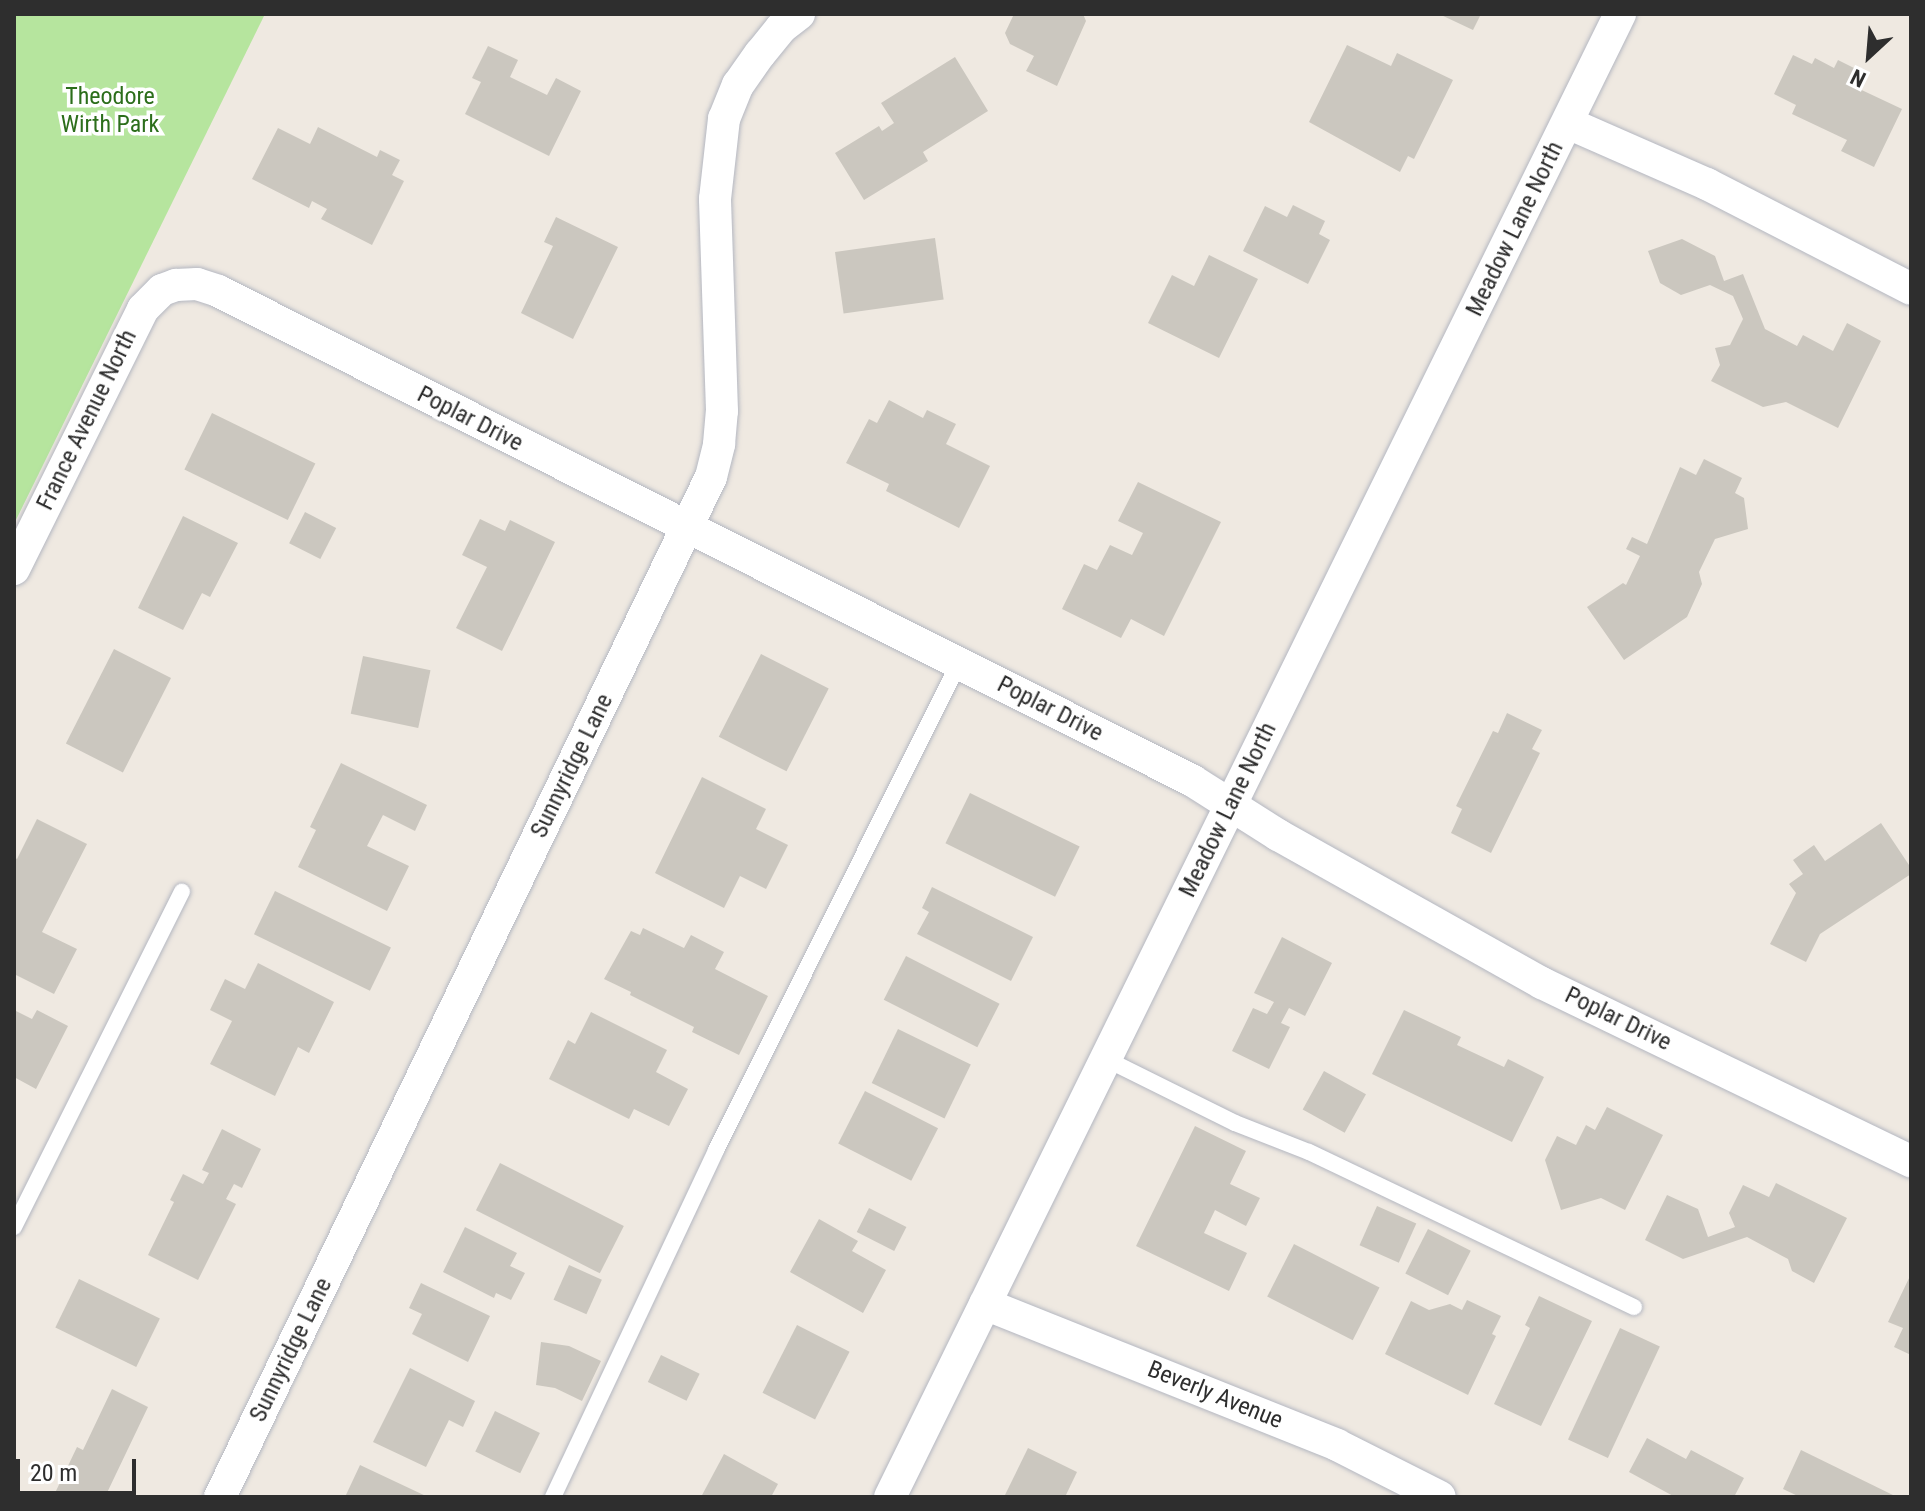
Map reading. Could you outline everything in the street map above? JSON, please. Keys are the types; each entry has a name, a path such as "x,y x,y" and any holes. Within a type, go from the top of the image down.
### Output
{"street":[{"name":"Sunnyridge Lane","path":"220,1497 711,477 719,444 722,411 715,199 724,119 738,85 760,54 781,28 799,14"},
{"name":"Meadow Lane North","path":"890,1497 1620,14"},
{"name":"Meadow Lane North","path":"1568,123 1707,184 1911,289"},
{"name":"Poplar Drive","path":"176,285 197,284 218,291 1193,781 1278,835 1542,983 1911,1161"},
{"name":"France Avenue North","path":"14,569 136,321 162,290 176,285"},
{"name":"Beverly Avenue","path":"985,1304 1337,1445 1440,1497"}],"lane":[{"path":"553,1497 716,1150 959,663"},
{"path":"14,1227 182,892"},
{"path":"1106,1059 1235,1123 1309,1152 1634,1307"}],"green space":[{"name":"Theodore Wirth Park","path":"14,14 265,14 14,524"}],"building":[{"path":"1014,14 1083,14 1086,21 1057,86 1026,71 1034,56 1010,44 1005,33"},
{"path":"1439,14 1481,14 1473,30"},
{"path":"1347,45 1391,66 1397,53 1453,80 1414,159 1408,156 1400,172 1309,122"},
{"path":"488,46 518,60 510,77 547,95 556,78 581,91 549,156 465,114 481,82 472,78"},
{"path":"1793,55 1812,64 1815,58 1834,68 1838,60 1858,70 1851,85 1902,109 1874,167 1841,151 1847,140 1792,114 1796,105 1774,94"},
{"path":"955,57 988,111 923,152 928,161 864,200 835,153 879,126 882,131 894,123 881,103"},
{"path":"318,127 377,157 380,150 400,160 392,175 404,181 372,245 321,219 327,209 312,201 309,208 252,179 278,128 310,144"},
{"path":"1293,205 1325,221 1319,234 1330,240 1308,284 1243,251 1265,206 1287,217"},
{"path":"556,217 618,247 573,339 521,313 553,246 544,242"},
{"path":"935,238 944,299 844,313 835,252"},
{"path":"1682,239 1715,256 1724,281 1743,274 1765,329 1797,346 1803,335 1833,351 1847,323 1881,341 1838,428 1786,402 1763,407 1711,381 1720,365 1715,348 1730,345 1743,319 1733,296 1710,285 1681,295 1660,283 1648,251"},
{"path":"1209,255 1258,279 1219,358 1148,323 1172,275 1194,286"},
{"path":"889,400 923,418 927,410 956,424 946,444 990,466 959,528 886,491 889,484 846,463 869,419 877,423"},
{"path":"212,413 315,463 288,520 184,470"},
{"path":"1704,459 1742,478 1735,493 1744,498 1748,529 1715,539 1699,572 1702,584 1687,617 1624,660 1587,607 1623,583 1626,585 1640,556 1626,549 1632,537 1647,544 1680,467 1696,475"},
{"path":"1138,482 1221,522 1164,636 1131,619 1121,638 1062,609 1084,564 1097,570 1110,545 1132,555 1143,533 1118,521"},
{"path":"305,512 336,528 320,559 289,543"},
{"path":"183,516 238,543 210,597 202,593 183,630 138,608"},
{"path":"480,519 505,531 510,520 555,542 502,651 456,628 487,567 462,555"},
{"path":"114,649 171,678 123,773 66,743"},
{"path":"761,654 829,689 786,771 719,737"},
{"path":"363,656 430,670 418,728 351,714"},
{"path":"1507,713 1542,730 1532,749 1540,753 1491,853 1451,833 1462,809 1456,806 1493,731 1498,733"},
{"path":"341,763 427,805 415,831 383,815 367,846 409,866 387,911 298,867 316,830 310,827"},
{"path":"702,777 766,809 756,829 788,845 766,889 740,876 724,908 655,873"},
{"path":"970,793 1080,846 1055,897 945,843"},
{"path":"37,819 87,844 42,932 77,949 54,994 14,974 14,857 17,859"},
{"path":"1881,823 1911,868 1911,874 1820,934 1806,962 1770,944 1796,893 1789,884 1803,874 1793,860 1814,845 1825,861"},
{"path":"932,887 1033,937 1011,981 917,934 929,912 922,908"},
{"path":"275,891 391,948 370,991 254,934"},
{"path":"643,928 684,948 691,935 724,952 715,969 768,996 739,1055 692,1032 694,1027 604,979 631,931 640,935"},
{"path":"1282,937 1332,963 1305,1016 1289,1008 1281,1023 1290,1027 1269,1069 1232,1051 1253,1008 1267,1014 1274,1002 1254,993"},
{"path":"906,956 1000,1004 977,1047 884,1000"},
{"path":"258,963 334,1002 309,1053 298,1047 275,1096 210,1064 232,1021 210,1010 225,979 245,989"},
{"path":"14,1010 32,1019 37,1010 68,1026 36,1089 14,1077"},
{"path":"1404,1010 1461,1037 1457,1045 1504,1067 1508,1059 1544,1077 1512,1142 1372,1074"},
{"path":"591,1012 667,1050 656,1072 688,1089 669,1126 634,1109 629,1119 549,1079 568,1040 575,1044"},
{"path":"898,1029 971,1065 945,1118 872,1083"},
{"path":"1324,1071 1366,1094 1345,1133 1303,1109"},
{"path":"865,1091 938,1128 911,1181 838,1144"},
{"path":"1607,1107 1663,1135 1625,1210 1601,1198 1561,1210 1545,1160 1557,1136 1576,1145 1586,1125 1595,1130"},
{"path":"1195,1126 1246,1151 1230,1184 1260,1198 1246,1226 1215,1210 1204,1233 1247,1253 1229,1291 1136,1246"},
{"path":"222,1129 261,1149 242,1188 234,1184 226,1199 236,1204 198,1280 148,1255 174,1202 170,1200 183,1174 203,1184 209,1173 202,1170"},
{"path":"500,1163 624,1226 600,1273 476,1210"},
{"path":"1776,1183 1847,1218 1814,1283 1792,1271 1788,1259 1747,1237 1683,1259 1645,1240 1667,1195 1698,1209 1708,1237 1735,1227 1729,1213 1743,1185 1769,1197"},
{"path":"1377,1206 1416,1223 1399,1263 1360,1245"},
{"path":"869,1208 906,1227 894,1251 857,1232"},
{"path":"819,1219 858,1241 852,1251 886,1270 863,1313 790,1272"},
{"path":"465,1227 517,1253 510,1266 525,1273 511,1300 496,1293 494,1298 443,1272"},
{"path":"1428,1229 1471,1251 1448,1295 1405,1274"},
{"path":"1294,1244 1380,1288 1353,1340 1267,1297"},
{"path":"569,1265 602,1280 586,1314 554,1300"},
{"path":"1911,1274 1911,1355 1894,1347 1903,1328 1888,1322"},
{"path":"79,1279 160,1318 136,1367 55,1328"},
{"path":"421,1283 490,1316 468,1362 412,1334 422,1314 409,1308"},
{"path":"1539,1296 1592,1321 1541,1426 1494,1404 1530,1328 1525,1325"},
{"path":"1467,1300 1501,1316 1492,1334 1496,1336 1468,1395 1385,1354 1411,1301 1429,1310 1450,1304 1462,1310"},
{"path":"797,1325 850,1352 815,1420 762,1393"},
{"path":"1620,1328 1660,1347 1608,1458 1568,1439"},
{"path":"541,1342 569,1346 601,1361 582,1401 555,1388 536,1385"},
{"path":"661,1355 700,1374 686,1401 648,1382"},
{"path":"410,1368 475,1401 463,1427 449,1420 426,1467 373,1442"},
{"path":"112,1389 148,1407 105,1497 64,1497 55,1493 77,1447 83,1450"},
{"path":"495,1411 540,1433 520,1473 475,1451"},
{"path":"1647,1438 1686,1459 1691,1450 1744,1478 1734,1497 1675,1497 1629,1472"},
{"path":"1028,1448 1077,1472 1065,1497 1004,1497"},
{"path":"1801,1450 1897,1497 1800,1497 1783,1489"},
{"path":"724,1454 778,1484 771,1497 701,1497"},
{"path":"360,1465 428,1497 345,1497"}]}
